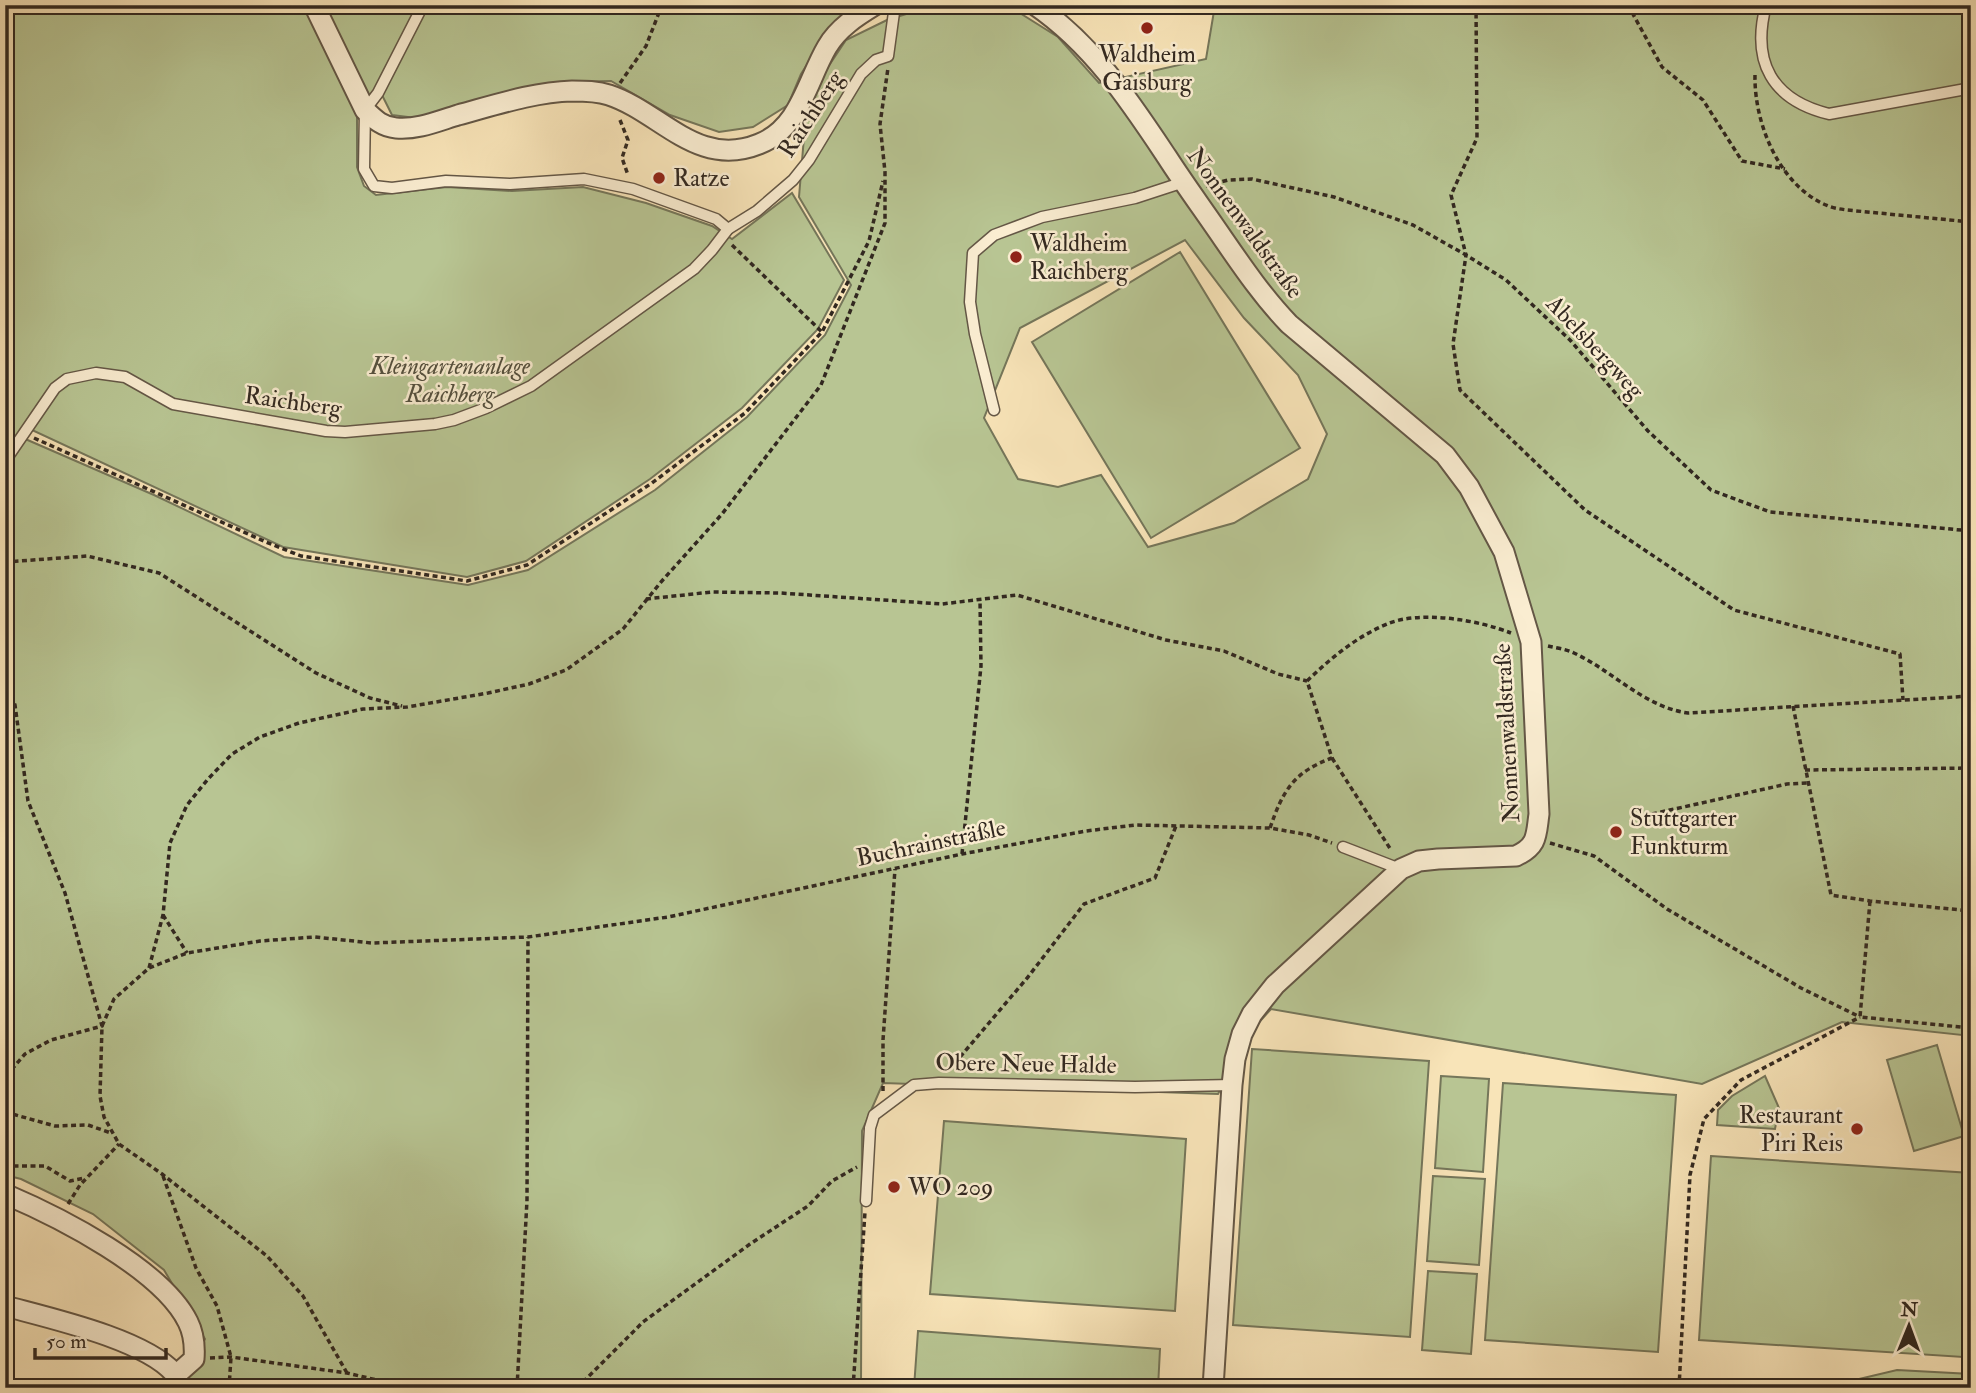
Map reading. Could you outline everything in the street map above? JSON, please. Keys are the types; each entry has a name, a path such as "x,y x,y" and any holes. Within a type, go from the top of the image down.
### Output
{"street":[{"path":"314,5 365,110 378,123 394,128 414,128 511,100 562,91 588,91 610,95 695,145 717,150 741,149 760,144 777,134 794,115 828,46 856,16 875,5"},
{"name":"Nonnenwaldstraße","path":"1035,5 1055,19 1108,72 1269,303 1289,324 1445,454 1461,476 1504,552 1531,642 1539,814 1535,839 1529,850 1516,856 1419,861 1401,869 1275,985 1252,1014 1242,1034 1232,1084 1213,1388"},
{"path":"5,1194 62,1220 148,1276 179,1308 188,1323 195,1343 194,1359 178,1381 147,1354 113,1338 67,1322 5,1306"}],"lane":[{"path":"423,5 378,93 365,110 364,169 374,186 391,188 446,181 510,184 584,179 633,189 716,219 726,232"},
{"path":"888,56 895,5"},
{"path":"1766,5 1762,21 1762,54 1773,84 1791,100 1811,110 1829,114 1966,89"},
{"name":"Raichberg","path":"5,461 55,388 68,379 96,373 125,377 173,404 326,431 358,431 454,421 531,386 694,269 726,232 757,211 793,180 809,160 861,74 876,60 888,56"},
{"path":"994,410 970,302 973,253 994,235 1042,217 1187,186"},
{"path":"1343,847 1401,869"},
{"name":"Obere Neue Halde","path":"866,1201 870,1128 874,1115 914,1084 1135,1087 1232,1084"}],"path":[{"path":"633,189 622,158 628,140 610,95 646,46 662,5"},
{"path":"1476,5 1477,138 1451,195 1466,254 1454,344 1460,390 1585,510 1734,610 1900,654 1903,700"},
{"path":"1628,5 1662,67 1703,100 1742,161 1786,169"},
{"path":"5,1077 25,1054 42,1045 102,1026 114,999 149,968 163,915 170,843 187,805 232,754 260,737 299,723 363,709 407,707 529,684 566,670 623,629 646,599 722,514 821,385 885,223 885,172 880,124 888,56"},
{"path":"1755,72 1755,92 1761,122 1771,145 1797,185 1828,206 1971,222"},
{"path":"23,433 266,542 301,555 467,581 527,565 652,483 745,413 822,332 869,241 885,172"},
{"name":"Abelsbergweg","path":"1187,186 1252,178 1334,197 1413,225 1466,254 1506,281 1570,340 1648,431 1711,490 1770,512 1971,531"},
{"path":"726,232 822,332"},
{"path":"5,562 87,556 159,573 316,673 370,698 407,707"},
{"path":"646,599 712,592 942,604 1017,595 1166,640 1224,650 1278,674 1307,681"},
{"path":"962,854 981,666 980,600"},
{"path":"1307,681 1342,649 1389,623 1438,617 1491,625 1531,642 1571,651 1656,704 1688,713 1971,696"},
{"path":"5,680 15,705 28,801 65,893 102,1026 100,1096 104,1117 118,1144 162,1174 267,1256 303,1296 347,1373"},
{"path":"1307,681 1332,758 1401,869"},
{"path":"1793,706 1830,895 1971,911"},
{"path":"1270,828 1276,810 1294,778 1315,764 1332,758"},
{"path":"1805,770 1971,768"},
{"path":"1652,814 1787,784 1808,783"},
{"name":"Buchrainsträßle","path":"149,968 187,953 260,941 315,937 372,943 528,937 668,917 962,854 1086,831 1135,825 1270,828 1309,835 1343,847"},
{"path":"939,1083 1028,977 1084,904 1155,878 1177,825"},
{"path":"1535,839 1594,856 1667,909 1801,988 1860,1017 1971,1028"},
{"path":"883,1107 883,1040 895,869"},
{"path":"1860,1017 1870,901"},
{"path":"163,915 187,953"},
{"path":"517,1388 527,1200 528,937"},
{"path":"1679,1388 1690,1175 1704,1119 1741,1080 1860,1017"},
{"path":"5,1112 55,1126 88,1125 113,1133"},
{"path":"62,1220 70,1199 118,1144"},
{"path":"577,1388 643,1322 750,1244 808,1206 832,1181 846,1171 868,1162"},
{"path":"5,1166 45,1167 70,1181 87,1177"},
{"path":"162,1174 196,1268 217,1306 231,1356 229,1388"},
{"path":"853,1388 866,1201"},
{"path":"213,1358 231,1356 347,1373 411,1388"}],"green space":[{"name":"Kleingartenanlage Raichberg","path":"5,5 862,5 834,23 801,74 788,105 753,127 719,132 670,115 611,81 563,82 510,91 416,118 392,115 382,95 357,113 357,167 364,186 376,195 447,187 512,191 583,187 646,203 712,226 732,239 792,193 844,280 818,329 742,408 650,479 526,561 467,577 283,547 30,429 23,438 154,495 284,557 468,585 528,570 655,490 747,417 825,335 851,285 799,197 806,113 816,85 846,40 887,20 935,5 1007,5 1058,37 1099,83 1206,59 1215,5 1971,5 1971,1036 1842,1022 1702,1084 1271,1009 1254,1028 1218,1094 883,1083 862,1131 861,1388 179,1388 205,1339 164,1270 93,1214 21,1179 5,1175","holes":["1185,240 1244,318 1298,375 1327,434 1308,479 1234,523 1148,547 1101,475 1058,487 1018,479 984,418 1020,328"]},
{"path":"1180,252 1300,448 1151,538 1032,342"},
{"path":"1937,1045 1964,1136 1914,1151 1887,1060"},
{"path":"1252,1049 1429,1061 1410,1337 1233,1325"},
{"path":"1441,1076 1489,1079 1483,1172 1435,1168"},
{"path":"1765,1076 1779,1108 1775,1129 1717,1125 1718,1110 1732,1096"},
{"path":"1503,1083 1676,1095 1658,1352 1485,1340"},
{"path":"944,1121 1186,1139 1175,1311 930,1294"},
{"path":"1711,1156 1971,1173 1971,1234 1963,1357 1699,1340"},
{"path":"1433,1176 1485,1179 1479,1265 1427,1261"},
{"path":"1428,1271 1477,1274 1471,1354 1422,1350"},
{"path":"918,1331 1160,1349 1158,1388 914,1388"},
{"path":"1897,1370 1971,1374 1971,1388 1821,1388"}],"place":[{"name":"Waldheim Gaisburg","path":"1147,28"},
{"name":"Ratze","path":"659,178"},
{"name":"Waldheim Raichberg","path":"1016,257"},
{"name":"Stuttgarter Funkturm","path":"1616,832"},
{"name":"Restaurant Piri Reis","path":"1857,1129"},
{"name":"WO 209","path":"894,1187"}]}
